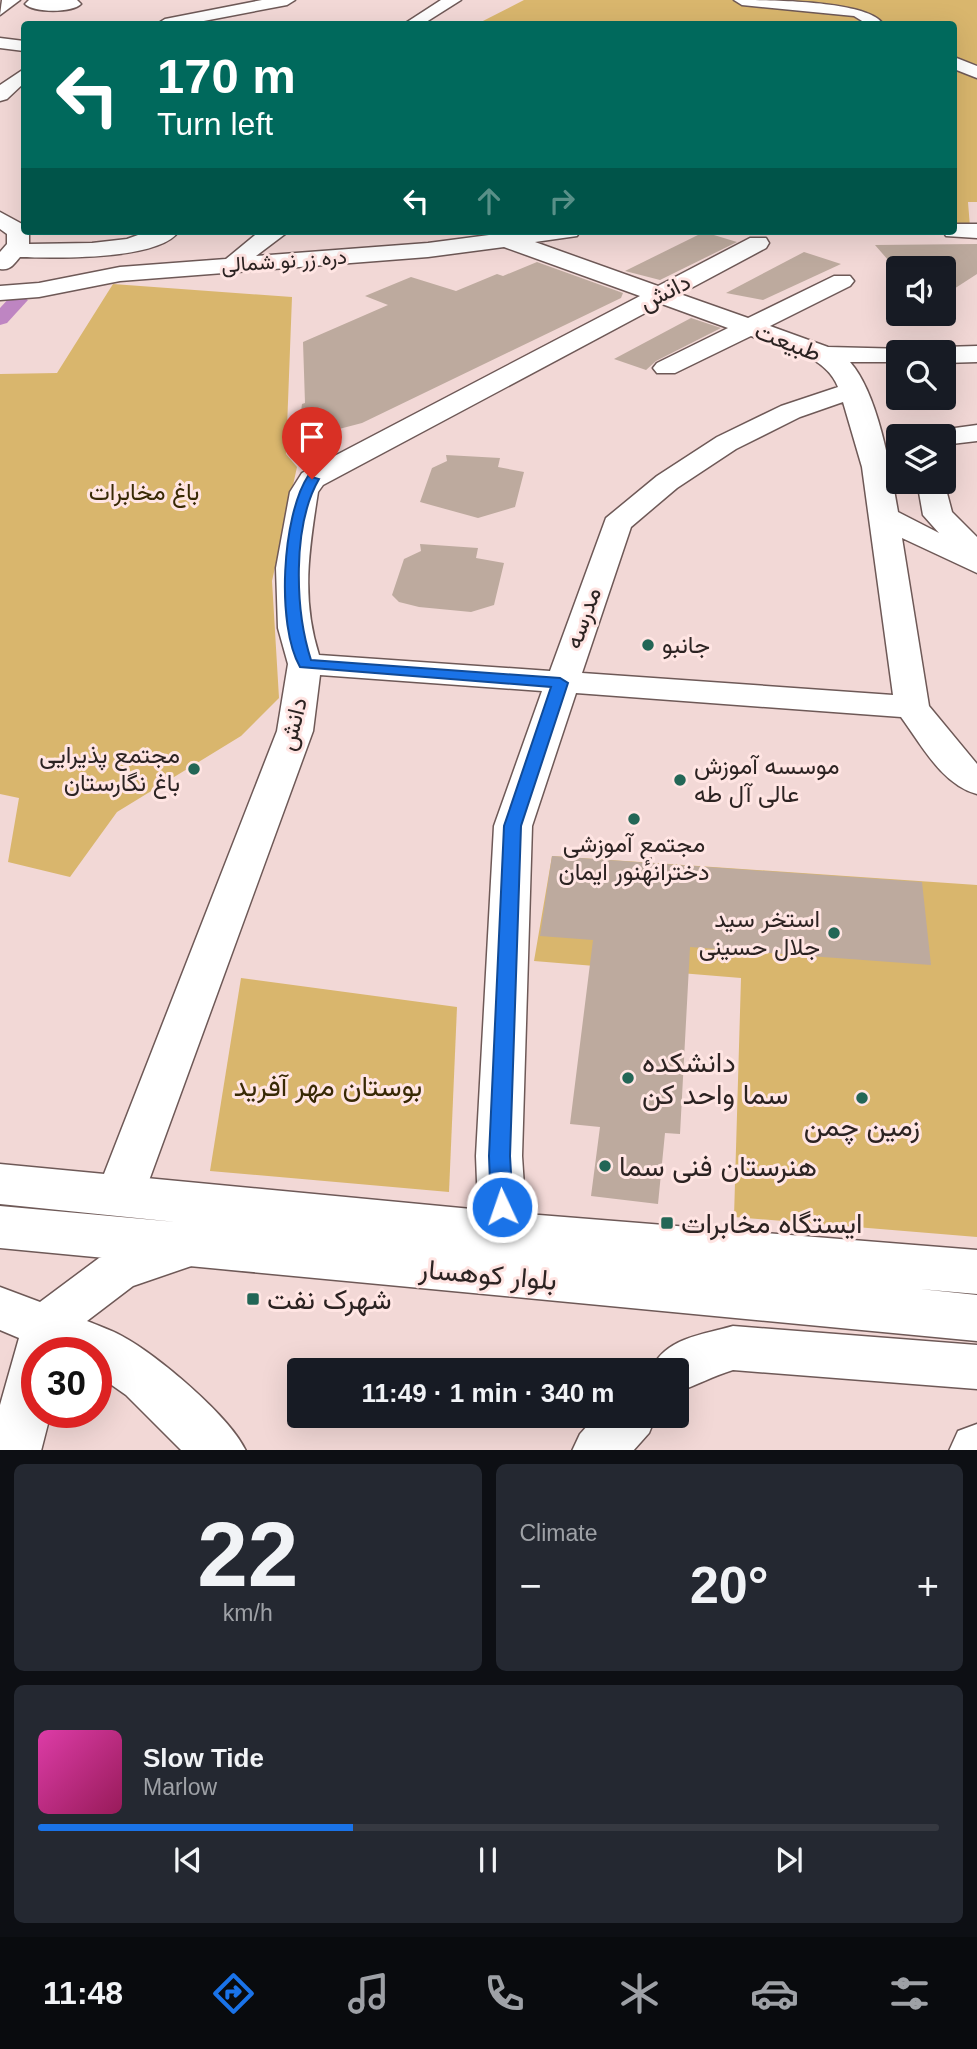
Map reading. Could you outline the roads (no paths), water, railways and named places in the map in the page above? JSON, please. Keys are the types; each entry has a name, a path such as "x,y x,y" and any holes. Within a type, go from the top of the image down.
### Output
{"main road":[{"name":"بلوار کوهسار","path":"0,1184 503,1233 977,1272"},
{"name":"بلوار کوهسار","path":"0,1227 977,1318"}],"street":[{"path":"0,10 12,0"},
{"path":"198,21 231,18 288,0"},
{"path":"414,0 434,14"},
{"path":"419,21 453,0"},
{"path":"742,0 857,11 874,21"},
{"path":"33,4 75,2"},
{"path":"60,21 75,2"},
{"path":"0,43 21,46"},
{"path":"957,63 977,73"},
{"path":"10,92 21,78"},
{"path":"10,254 18,231 2,221 21,209"},
{"path":"957,230 977,231"},
{"path":"10,254 47,235"},
{"path":"10,254 116,249 150,241 161,235"},
{"path":"233,265 269,235"},
{"name":"دره زر نو شمالی","path":"0,293 39,290 120,274 428,250 541,235"},
{"name":"طبیعت","path":"507,240 825,355 845,372 876,467 912,707 954,763 977,783"},
{"name":"دانش","path":"119,1197 295,731 305,664 294,628 291,568 304,492 312,479 758,243"},
{"path":"666,368 842,281"},
{"path":"825,355 886,354"},
{"path":"956,355 977,354"},
{"name":"مدرسه","path":"503,1233 499,1156 513,826 560,683 617,524 653,492 766,423 815,400 852,391"},
{"path":"956,435 977,433"},
{"path":"934,494 939,515 977,554"},
{"path":"884,517 977,564"},
{"path":"305,664 912,707"},
{"path":"52,1337 116,1272 192,1246"},
{"path":"0,1308 30,1337"},
{"path":"689,1361 733,1348 977,1367"},
{"path":"112,1357 144,1379 218,1450"},
{"path":"14,1450 21,1424"},
{"path":"600,1450 619,1428"}],"waterway":[{"path":"0,319 18,300"}],"place":[{"name":"جانبو","path":"648,645"},
{"name":"مجتمع پذیرایی باغ نگارستان","path":"194,769"},
{"name":"موسسه آموزش عالی آل طه","path":"680,780"},
{"name":"مجتمع آموزشی دخترانهٔنور ایمان","path":"634,819"},
{"name":"استخر سید جلال حسینی","path":"834,933"},
{"name":"دانشکده سما واحد کن","path":"628,1078"},
{"name":"زمین چمن","path":"862,1098"},
{"name":"هنرستان فنی سما","path":"605,1166"},
{"name":"ایستگاه مخابرات","path":"667,1223"},
{"name":"شهرک نفت","path":"253,1299"}],"park label":[{"name":"باغ مخابرات","path":"144,492"},
{"name":"بوستان مهر آفرید","path":"328,1086"}]}
